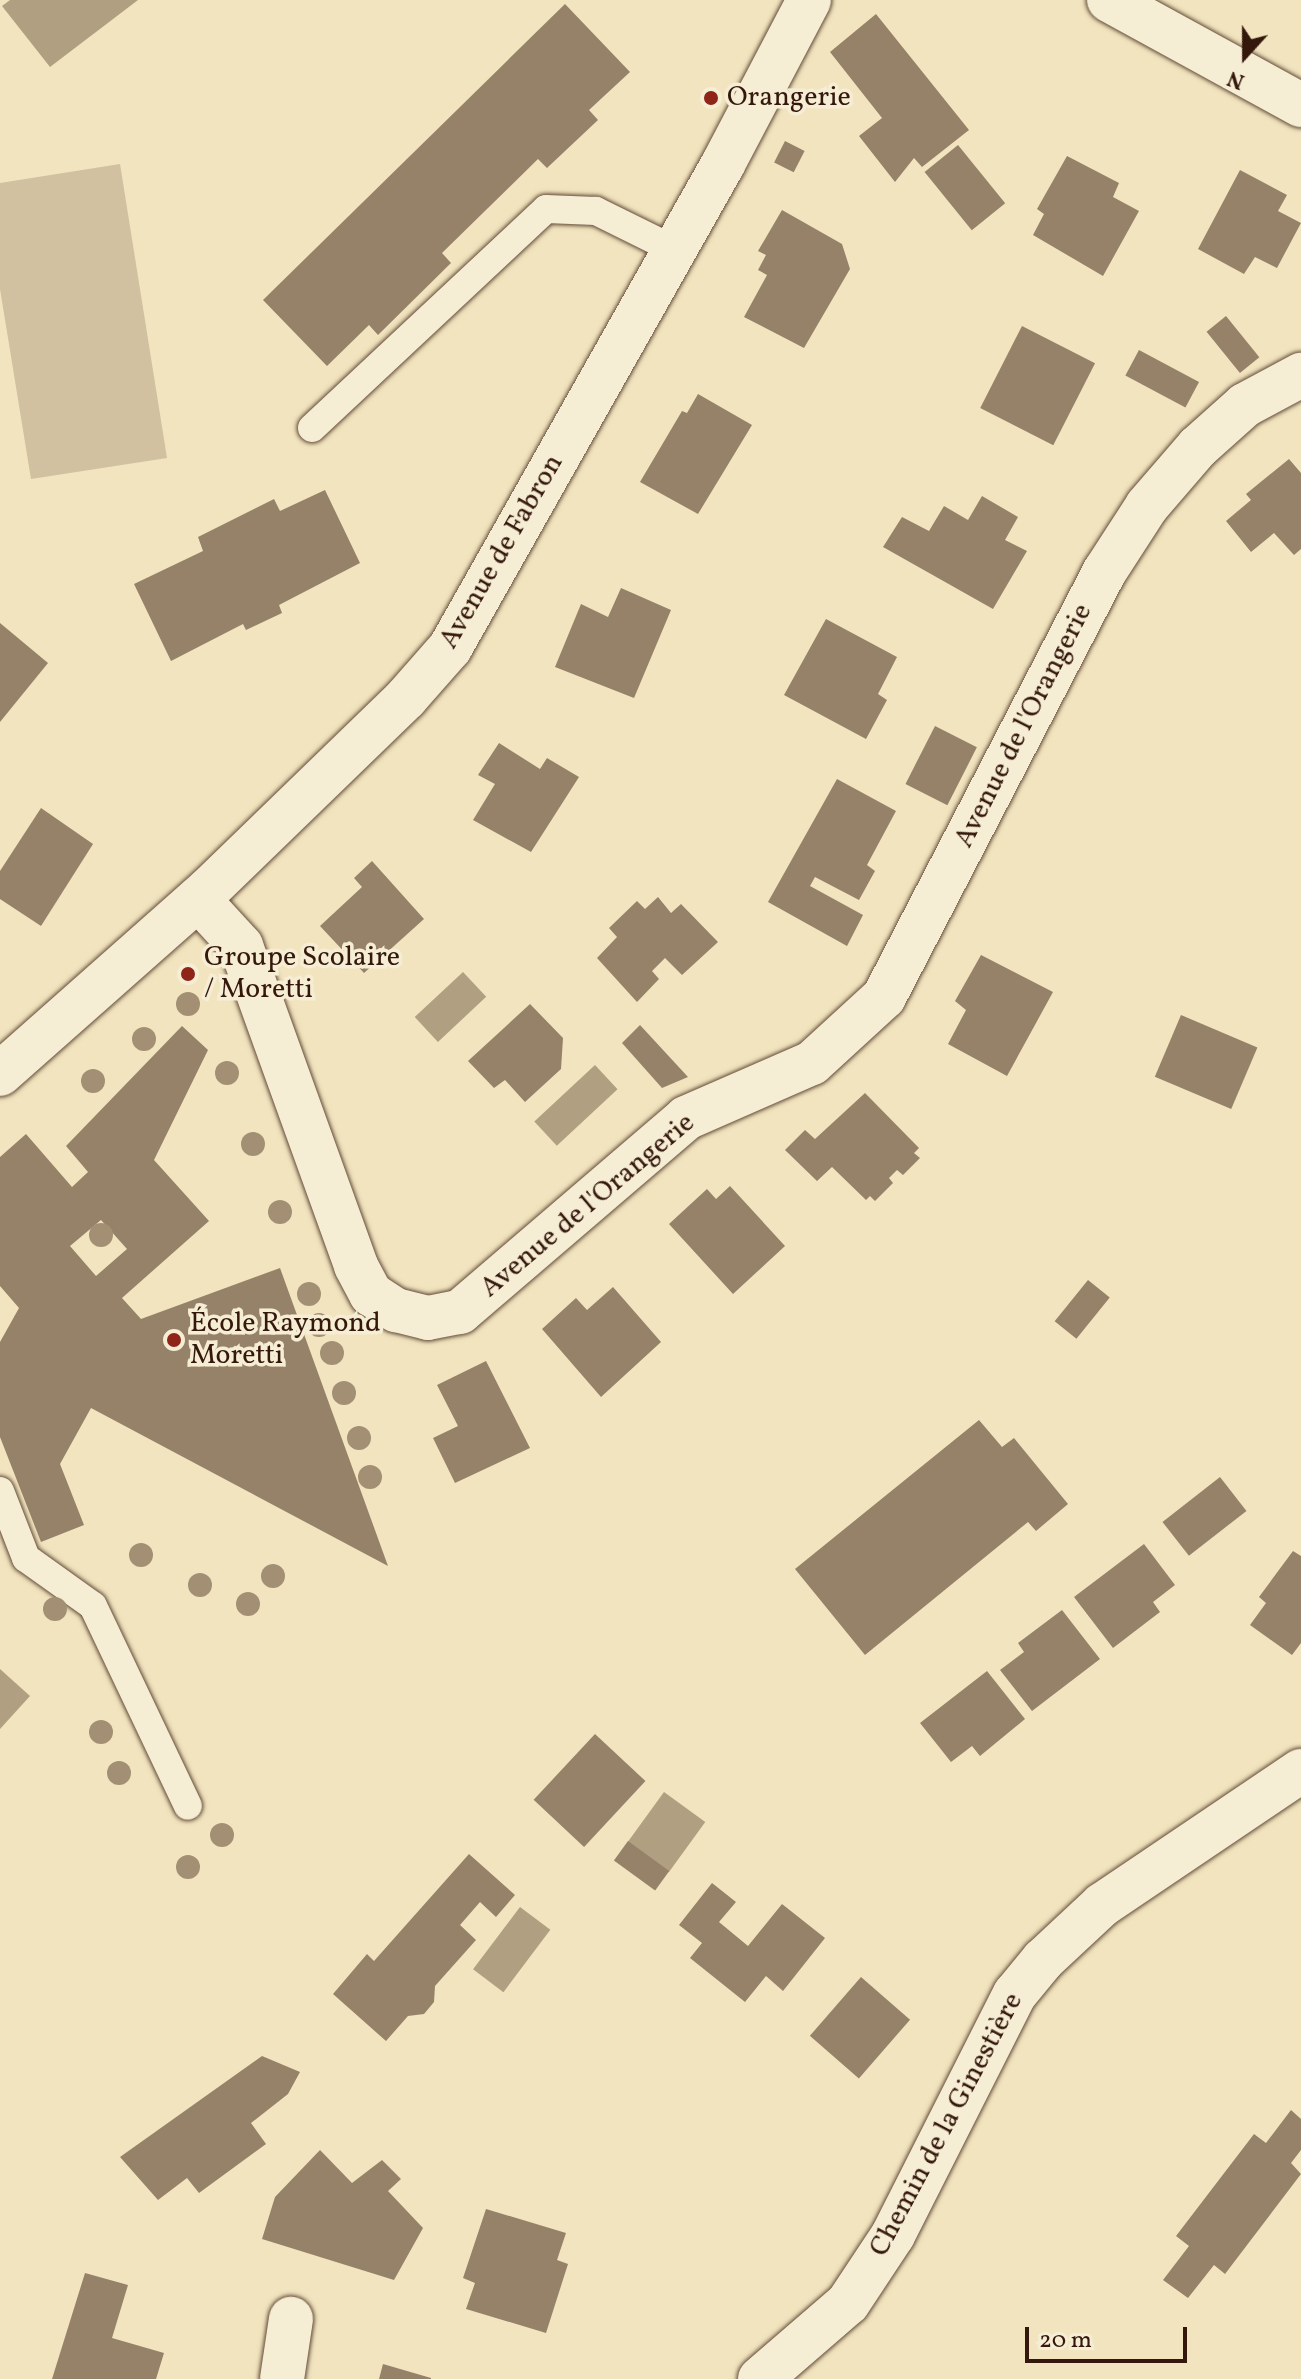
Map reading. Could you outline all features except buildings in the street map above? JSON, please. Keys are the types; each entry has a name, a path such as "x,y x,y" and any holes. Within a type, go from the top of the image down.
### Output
{"street":[{"name":"Avenue de Fabron","path":"6,1057 198,899 406,698 450,648 671,248 723,164 809,0"},
{"path":"1109,0 1301,105"},
{"name":"Avenue de l'Orangerie","path":"198,899 241,946 356,1266 371,1294 396,1310 428,1318 460,1312 686,1118 812,1063 884,997 1105,571 1147,506 1198,447 1245,405 1301,375"},
{"name":"Chemin de la Ginestière","path":"760,2379 848,2303 893,2235 1015,1994 1043,1960 1102,1905 1301,1771"},
{"path":"282,2379 291,2319"}],"lane":[{"path":"312,428 546,209 596,211 671,248"},
{"path":"0,1491 26,1558 93,1606 188,1806"}],"shaded area":[{"path":"10,0 138,0 50,67 2,6"},
{"path":"120,164 167,458 31,479 0,289 0,183"},
{"path":"463,972 486,997 438,1042 415,1017"},
{"path":"595,1065 618,1089 557,1146 534,1122"},
{"path":"0,1669 30,1696 0,1729"},
{"path":"664,1792 705,1822 669,1872 628,1842"},
{"path":"520,1907 550,1930 503,1992 473,1969"}],"place":[{"name":"Orangerie","path":"711,98"},
{"name":"Groupe Scolaire / Moretti","path":"188,974"},
{"name":"École Raymond Moretti","path":"174,1340"}]}
